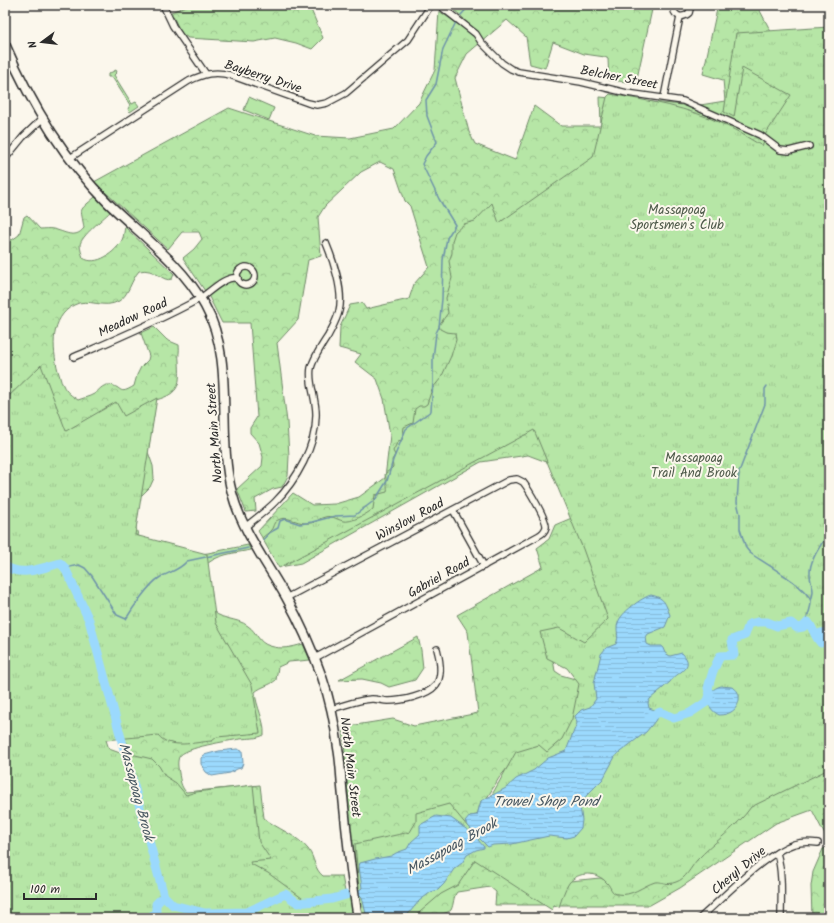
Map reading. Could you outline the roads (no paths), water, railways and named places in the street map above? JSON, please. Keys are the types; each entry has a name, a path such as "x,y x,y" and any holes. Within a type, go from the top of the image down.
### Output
{"main road":[{"name":"North Main Street","path":"5,44 25,88 42,119 70,158 96,191 169,260 195,289 212,319 222,364 226,455 228,475 234,502 245,527 286,598 309,642 328,696 338,748 349,860 358,918"}],"street":[{"path":"163,5 173,26 206,74"},
{"name":"Bayberry Drive","path":"70,158 189,81 206,74 216,72 227,74 303,102 315,105 327,104 346,93 410,39 431,5"},
{"name":"Belcher Street","path":"439,5 476,34 492,53 502,63 511,69 519,72 581,82 627,93 685,101 764,138 780,150 789,151 808,146"},
{"path":"674,5 675,13 680,17"},
{"path":"680,17 689,13 689,5"},
{"path":"664,97 680,17"},
{"path":"5,159 23,137 42,119"},
{"path":"245,527 269,508 289,486 302,464 312,440 316,415 311,369 335,322 340,306 336,277 326,243"},
{"name":"Meadow Road","path":"74,357 134,331 201,298 229,278 238,278"},
{"name":"Winslow Road","path":"286,598 513,479 523,482 535,502"},
{"name":"Gabriel Road","path":"315,658 542,534 546,527 546,523 535,502"},
{"path":"453,510 484,566"},
{"path":"331,709 372,699 400,701 426,692 436,685 440,674 440,661 437,649"},
{"name":"Cheryl Drive","path":"700,918 757,867 777,853 794,844 818,843"},
{"path":"777,853 781,886 780,918"}],"water":[{"name":"Trowel Shop Pond","path":"651,595 662,599 670,615 665,627 648,634 646,637 647,644 651,646 662,646 665,653 670,656 682,653 686,658 686,666 650,699 648,703 649,708 660,712 655,721 646,732 616,755 603,779 586,796 580,806 582,820 581,828 574,836 567,838 549,836 512,844 493,845 488,847 479,838 478,840 484,848 467,855 462,863 454,869 444,884 438,890 431,892 419,901 405,918 367,918 362,897 359,894 359,890 362,888 359,866 360,863 391,856 407,849 411,842 420,834 420,825 436,816 451,818 473,834 474,833 465,822 470,816 477,815 481,801 506,788 516,779 534,770 548,758 566,751 577,723 575,716 581,710 590,707 596,699 594,683 601,654 606,648 616,644 618,638 617,626 620,619 632,606"},
{"path":"721,686 734,688 737,691 739,701 734,710 730,713 719,715 711,708 708,699 709,695 715,688"},
{"path":"237,749 242,751 243,763 241,768 230,773 212,776 206,772 201,764 201,758 204,755 219,751"}],"waterway":[{"path":"461,15 470,5"},
{"path":"263,540 269,533 278,528 280,521 285,519 300,524 335,516 355,515 375,500 387,481 393,460 406,429 431,411 433,359 442,299 443,260 447,238 455,225 439,199 422,164 426,156 437,142 427,116 426,100 436,84 443,49 456,22"},
{"path":"767,386 765,389 765,404 739,472 737,502 740,514 740,529 746,548 750,553 794,583 808,596 811,605 803,627"},
{"path":"811,601 813,589 810,579 810,569 816,552 829,532"},
{"path":"65,568 79,565 85,568 92,576 117,615 126,619 141,597 155,581 178,569 187,561 248,548"},
{"name":"Massapoag Brook","path":"5,566 18,571 25,571 60,563 65,568 89,620 164,896 173,905 205,913 247,912 285,894 298,903 332,899 346,895"},
{"name":"Massapoag Brook","path":"649,717 660,712 674,718 690,713 708,701 710,694 708,688 713,671 720,656 734,655 732,640 745,635 749,624 767,622 777,626 791,623 797,628 803,627 808,622 821,643 821,633 829,632"},
{"path":"150,918 156,912 156,904 164,896"}],"park label":[{"name":"Massapoag Sportsmen's Club","path":"677,218"},
{"name":"Massapoag Trail And Brook","path":"694,466"}]}
